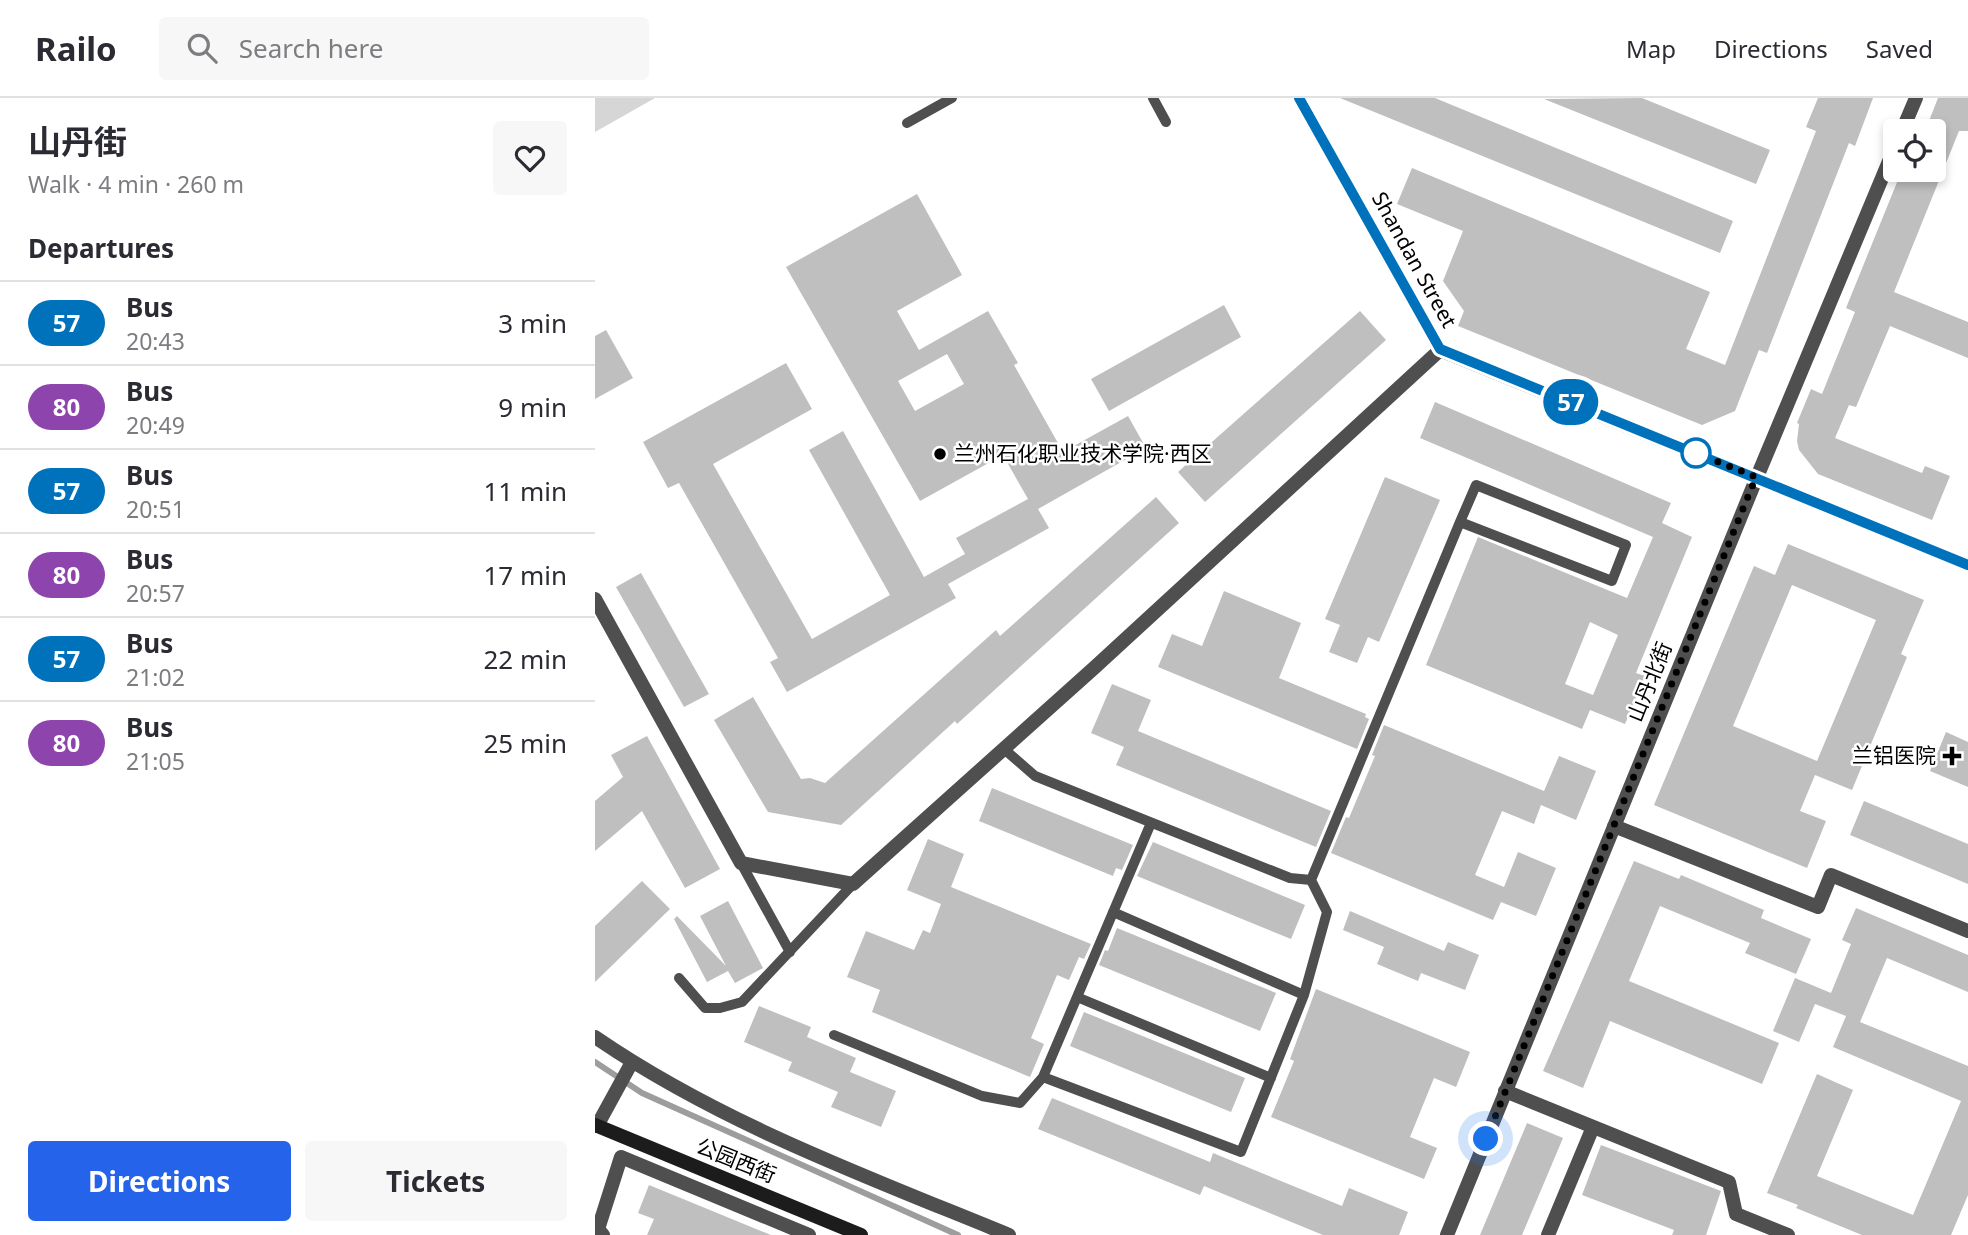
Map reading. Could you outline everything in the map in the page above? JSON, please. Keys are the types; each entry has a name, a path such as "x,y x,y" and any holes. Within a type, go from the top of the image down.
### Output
{"street":[{"name":"Shandan Street","path":"1299,98 1440,349 1968,565"},
{"path":"1907,119 1916,98"},
{"name":"山丹北街","path":"1447,1235 1756,477 1883,175"},
{"path":"595,599 741,863 853,884 1440,349"},
{"path":"1614,826 1818,907 1831,875 1968,931"},
{"path":"595,1037 629,1067 779,1141 1009,1235"},
{"path":"596,1126 629,1067"},
{"path":"1505,1091 1729,1182 1736,1214 1788,1235"},
{"name":"公园西街","path":"596,1126 861,1235"},
{"path":"1548,1235 1593,1127"},
{"path":"603,1235 598,1228 621,1157 809,1235"}],"lane":[{"path":"907,123 952,98"},
{"path":"1153,98 1166,122"},
{"path":"1043,1077 1241,1152 1304,995 1327,912 1311,880 1460,522 1476,485 1626,545 1612,581 1460,522"},
{"path":"1004,749 1035,776 1290,878 1311,880"},
{"path":"834,1035 982,1096 1020,1103 1043,1077 1151,822"},
{"path":"741,863 790,952"},
{"path":"679,978 705,1008 720,1008 743,1002 853,884"},
{"path":"1113,912 1304,995"},
{"path":"1077,997 1271,1078"}],"shaded area":[{"path":"595,98 655,98 595,132"}],"building":[{"path":"1340,98 1435,98 1733,221 1720,253"},
{"path":"1642,98 1770,150 1756,184 1544,99"},
{"path":"1818,98 1873,98 1855,146 1849,143 1767,353 1759,350 1735,411 1702,425 1458,326 1464,311 1443,281 1463,231 1397,204 1412,168 1710,292 1686,349 1725,365 1816,131 1806,127"},
{"path":"1938,98 1968,98 1968,131 1959,131 1946,163 1946,119 1930,119"},
{"path":"1897,182 1938,182 1894,292 1968,322 1968,358 1890,326 1856,407 1849,405 1835,438 1922,473 1925,466 1950,476 1932,520 1818,474 1799,450 1797,423 1811,389 1822,394 1855,312 1846,308"},
{"path":"917,194 962,275 897,311 919,350 988,311 1018,363 1014,365 1063,452 1128,416 1146,448 1038,509 1049,528 948,584 956,598 787,692 770,662 778,658 679,483 668,488 643,442 786,363 812,409 713,464 812,639 890,595 809,450 843,431 924,577 965,554 956,538 1028,499 1003,455 920,501 786,267","holes":["947,354 964,384 915,411 898,381"]},
{"path":"1224,305 1241,337 1109,411 1091,379"},
{"path":"1360,311 1386,340 1205,502 1178,472"},
{"path":"606,330 633,378 595,399 595,336"},
{"path":"1435,402 1671,503 1662,523 1692,537 1636,673 1645,676 1625,724 1590,710 1582,729 1426,665 1478,537 1627,598 1653,537 1420,438","holes":["1590,622 1618,635 1593,695 1565,684"]},
{"path":"1385,477 1440,500 1379,642 1368,637 1357,663 1329,652 1340,625 1325,619"},
{"path":"1156,497 1179,523 841,825 768,812 714,720 753,697 801,779 810,778 825,783 996,630 1000,636"},
{"path":"1788,544 1924,600 1901,654 1907,657 1852,790 1815,775 1800,811 1826,821 1807,868 1654,805 1754,566 1775,575","holes":["1792,585 1876,620 1817,761 1733,726"]},
{"path":"641,573 709,694 684,707 616,587"},
{"path":"1224,591 1301,623 1279,678 1366,714 1365,717 1369,719 1357,749 1158,667 1172,634 1202,646"},
{"path":"1112,684 1151,700 1138,731 1331,811 1316,847 1116,765 1124,747 1091,733"},
{"path":"1384,725 1544,791 1559,756 1596,771 1576,820 1541,805 1534,824 1502,811 1475,875 1504,887 1518,852 1556,868 1536,916 1501,902 1493,920 1331,853 1375,756 1372,755"},
{"name":"兰铝医院","path":"1946,732 1968,742 1968,787 1930,771"},
{"path":"647,736 720,869 685,888 642,811 595,851 595,801 623,777 611,755"},
{"path":"992,788 1133,845 1122,870 1116,868 1113,876 979,821"},
{"path":"1864,801 1968,844 1968,884 1850,835"},
{"path":"928,839 964,854 951,887 1091,944 1084,959 1079,957 1069,980 1057,975 1031,1038 1044,1044 1030,1077 872,1012 880,990 847,977 866,931 914,950 923,930 930,933 941,904 907,890"},
{"path":"1153,842 1305,905 1291,939 1137,876"},
{"path":"1634,861 1679,879 1681,875 1764,910 1761,918 1811,939 1796,974 1745,953 1750,943 1660,906 1629,981 1779,1043 1762,1084 1610,1021 1583,1088 1543,1071"},
{"path":"642,881 670,909 595,982 595,926"},
{"path":"728,901 763,968 735,983 728,971 707,982 674,919 677,916 726,966 700,916"},
{"path":"1856,908 1968,955 1968,992 1887,958 1860,1022 1968,1066 1968,1195 1951,1235 1862,1235 1767,1193 1817,1074 1853,1090 1817,1176 1913,1215 1961,1101 1833,1047 1846,1016 1815,1004 1799,1042 1773,1031 1795,978 1831,993 1851,944 1842,940"},
{"path":"1350,911 1444,951 1448,942 1479,955 1465,990 1421,973 1418,981 1377,964 1384,947 1343,930"},
{"path":"1117,928 1276,993 1260,1031 1099,965"},
{"path":"1316,989 1470,1052 1456,1087 1434,1078 1410,1137 1437,1148 1424,1179 1271,1117 1294,1061 1290,1059"},
{"path":"759,1006 811,1027 807,1037 856,1058 850,1072 896,1091 881,1127 831,1107 838,1092 788,1071 792,1062 744,1042"},
{"path":"1084,1012 1245,1078 1231,1112 1070,1046"},
{"path":"1052,1098 1210,1162 1213,1153 1342,1206 1349,1188 1408,1212 1399,1235 1323,1235 1204,1186 1200,1195 1038,1129"},
{"path":"1527,1123 1563,1138 1522,1235 1480,1235"},
{"path":"1601,1145 1721,1191 1706,1235 1672,1235 1674,1230 1582,1195"},
{"path":"649,1185 771,1235 647,1235 654,1219 638,1213"}],"waterway":[{"path":"595,1062 642,1093 958,1235"}],"bus line":[{"name":"57","path":"1299,98 1440,349 1968,565"}],"place":[{"name":"兰州石化职业技术学院·西区","path":"940,454"},
{"name":"兰铝医院","path":"1952,756"}],"route":[{"path":"1486,1139 1756,477 1696,453"}]}
